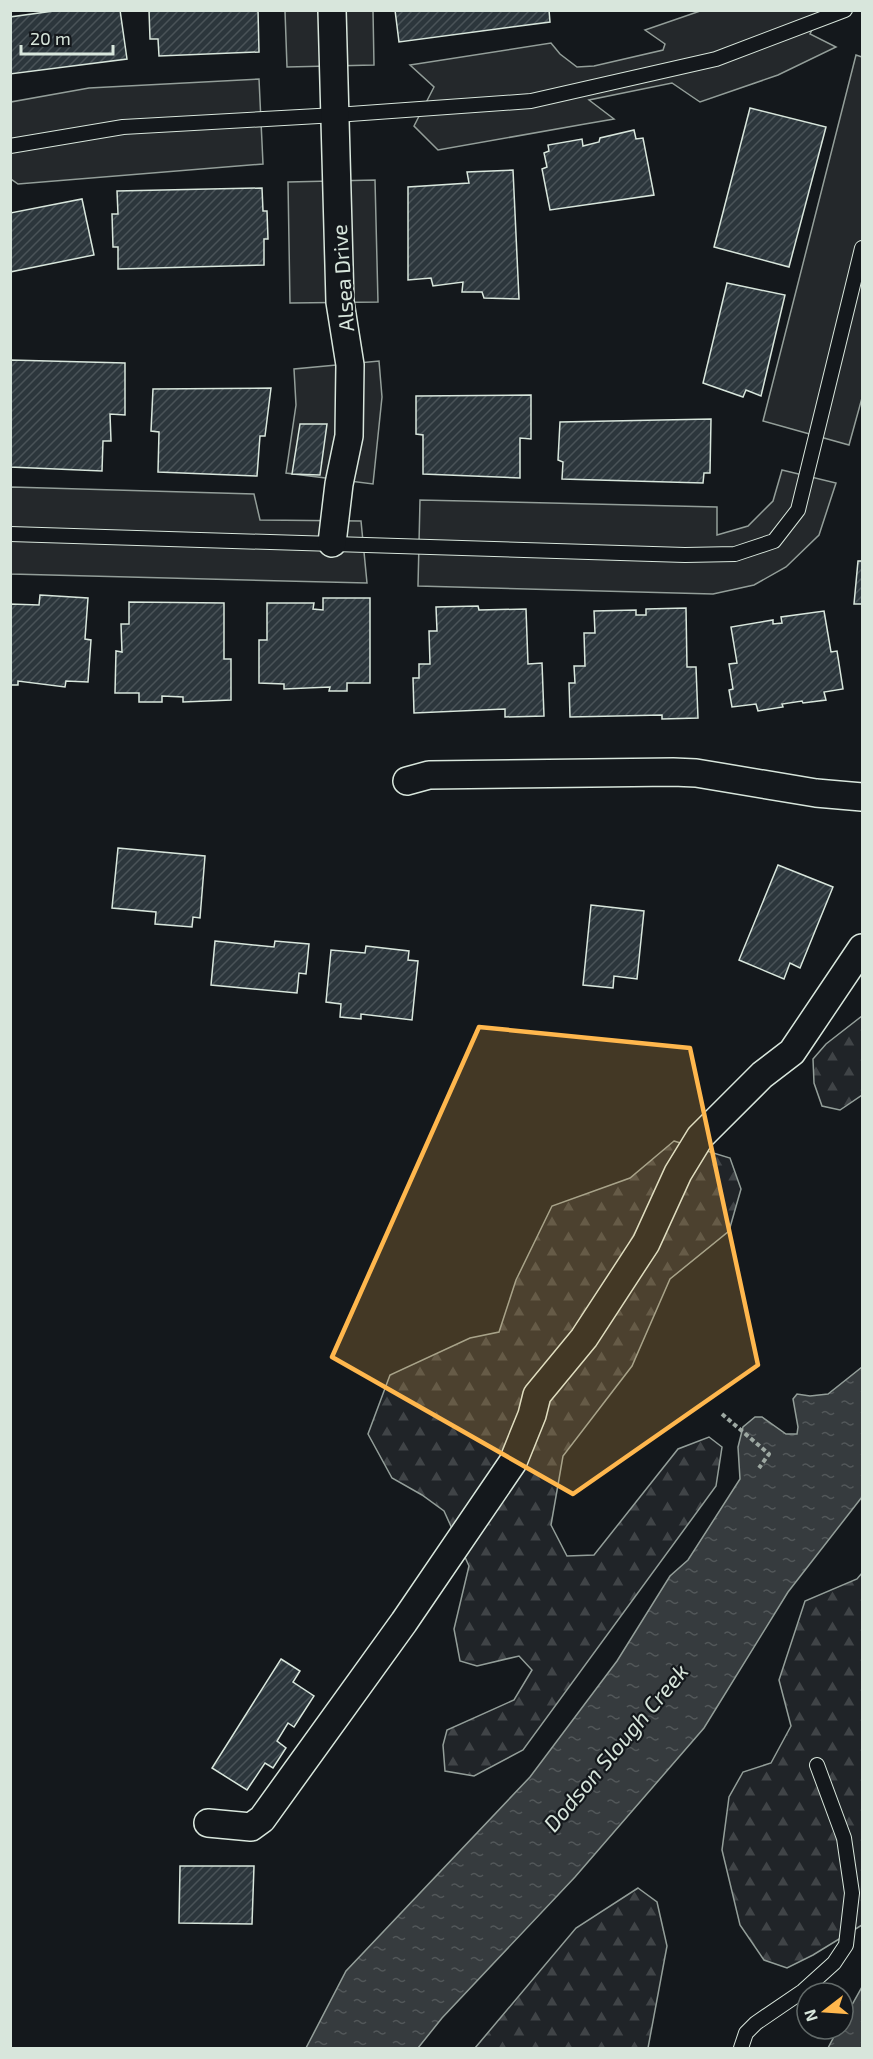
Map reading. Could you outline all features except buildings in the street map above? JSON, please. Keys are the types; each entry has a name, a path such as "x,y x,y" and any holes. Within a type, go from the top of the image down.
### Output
{"street":[{"name":"Alsea Drive","path":"332,10 340,302 350,365 349,436 339,484 332,543"},
{"path":"407,781 429,776 673,772 696,773 816,793 862,797"},
{"path":"208,1823 251,1827 262,1819 404,1622 513,1462 532,1415 537,1395 584,1338 633,1264 646,1243 678,1173 700,1137 762,1075 792,1052 862,948"}],"lane":[{"path":"10,146 123,127 531,101 716,59 844,10"},
{"path":"10,534 685,555 735,554 774,541 798,510 862,248"},
{"path":"741,2049 746,2033 756,2023 803,1991 834,1963 846,1945 852,1893 844,1838 817,1764"}],"path":[{"path":"722,1414 770,1454 759,1468"}],"highlighted area":[{"path":"479,1027 690,1048 758,1365 573,1494 332,1357"}],"green space":[{"path":"862,1016 862,1095 840,1110 822,1106 814,1083 813,1059 826,1044"},
{"path":"674,1141 730,1158 741,1189 729,1231 670,1279 632,1366 563,1456 551,1525 567,1556 594,1555 678,1449 709,1437 722,1447 716,1486 523,1750 474,1776 445,1771 443,1745 447,1730 514,1700 532,1670 519,1656 477,1666 460,1661 454,1629 469,1566 444,1511 392,1478 368,1434 390,1375 470,1338 499,1332 516,1280 552,1206 630,1178"},
{"path":"862,1573 862,1925 787,1968 764,1960 740,1925 722,1850 729,1797 743,1772 771,1763 791,1726 779,1680 805,1601 857,1579"},
{"path":"638,1888 657,1902 667,1946 648,2048 475,2048 576,1928"}],"shaded area":[{"path":"703,10 821,11 810,34 836,47 778,75 700,102 672,83 589,100 614,119 438,150 414,126 434,87 410,65 551,43 560,54 577,67 594,66 663,50 665,44 645,30"},
{"path":"285,11 373,11 374,65 287,67"},
{"path":"856,55 862,57 862,398 849,445 763,421"},
{"path":"259,79 263,164 18,184 11,179 11,102 89,88"},
{"path":"375,180 378,302 290,303 288,182"},
{"path":"379,361 382,397 373,484 286,473 296,405 294,369"},
{"path":"782,470 836,483 819,535 786,567 754,585 713,594 418,586 420,500 717,507 717,535 748,526 773,501"},
{"path":"11,487 254,494 260,520 361,521 367,583 11,574"}],"water":[{"name":"Dodson Slough Creek","path":"862,1367 862,1497 788,1592 704,1728 575,1877 442,2018 418,2048 306,2048 346,1971 530,1777 617,1661 670,1576 688,1560 740,1479 738,1447 743,1427 755,1417 762,1417 786,1434 797,1434 793,1399 797,1394 810,1396 828,1394"},
{"path":"862,1987 862,2048 828,2048 832,2041 855,2041 855,2000"}]}
